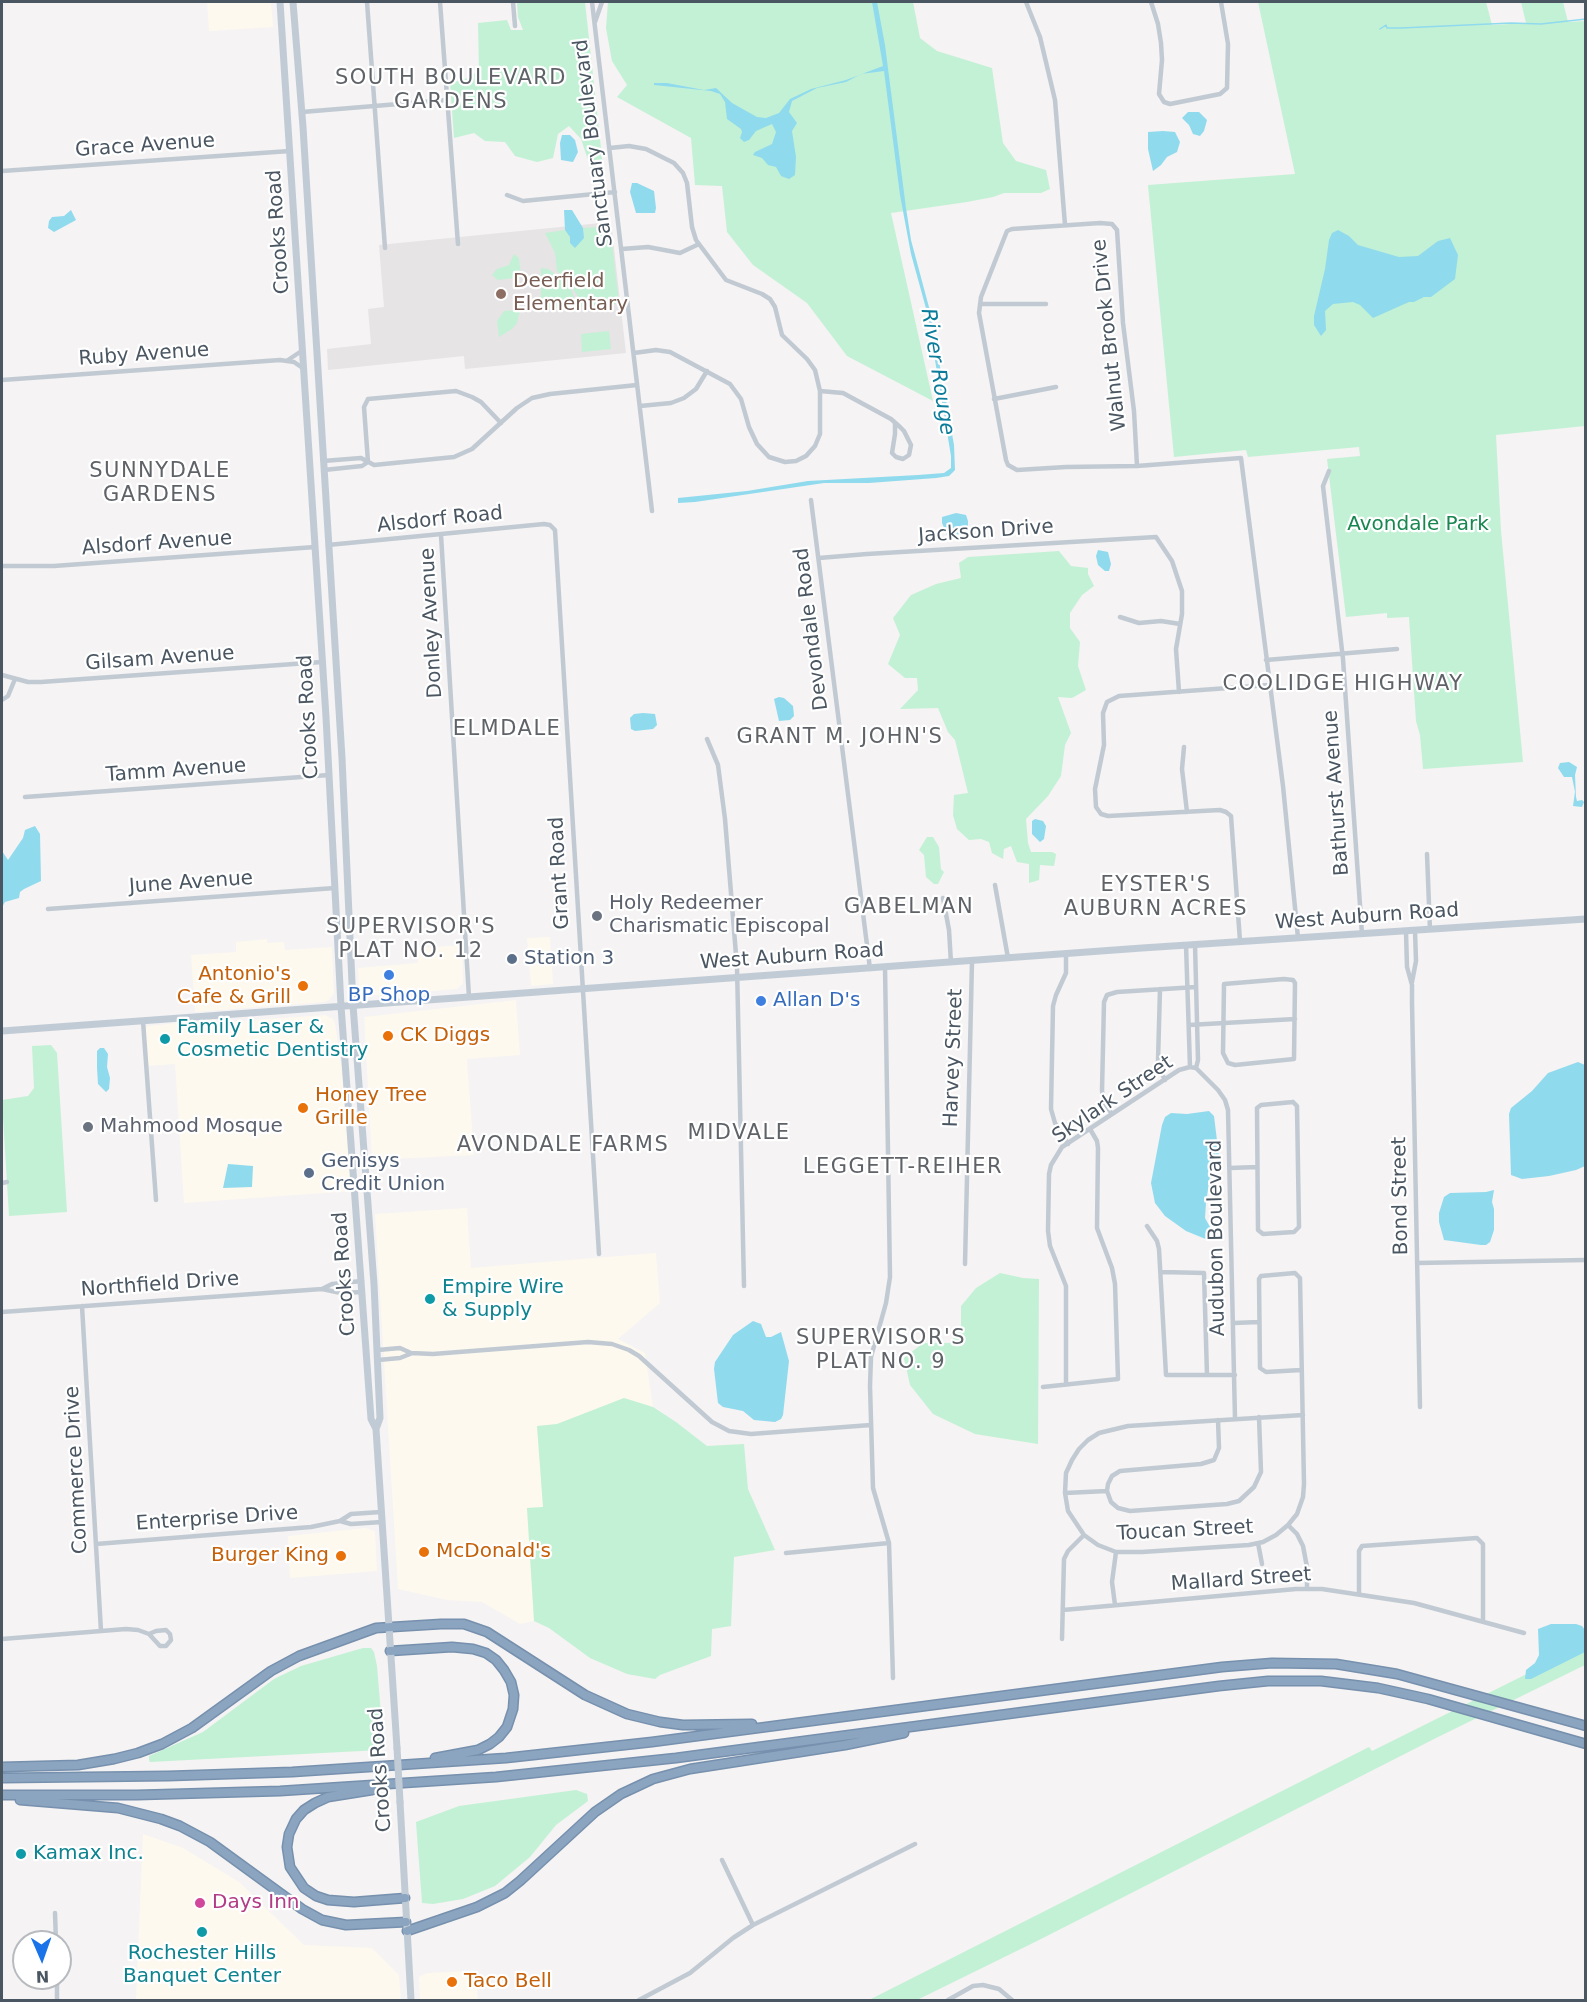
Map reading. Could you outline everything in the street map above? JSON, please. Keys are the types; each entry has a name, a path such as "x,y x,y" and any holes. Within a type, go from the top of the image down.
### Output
{"highway":[{"path":"2,1767 91,1764 150,1749 201,1722 271,1671 290,1660 371,1630 450,1623 479,1628 585,1695 616,1710 648,1720 695,1726 798,1723"},
{"path":"384,1767 484,1748 495,1741 507,1726 514,1702 513,1689 504,1670 496,1660 480,1651 452,1647 390,1651"},
{"path":"2,1778 168,1776 384,1767 581,1750 1222,1667 1272,1663 1322,1664 1373,1669 1412,1677 1586,1726"},
{"path":"2,1797 203,1793 420,1783 676,1758 1233,1684 1287,1680 1372,1687 1451,1706 1586,1744"},
{"path":"2,1797 105,1807 150,1815 180,1826 210,1842 302,1909 322,1920 346,1925 407,1926 477,1907 505,1893 595,1812 621,1794 653,1779 702,1766 845,1744 989,1717"},
{"path":"405,1898 343,1902 316,1896 304,1888 293,1872 288,1861 288,1840 291,1828 300,1814 321,1800 420,1783"}],"main road":[{"name":"Crooks Road","path":"280,2 329,775 342,1030 371,1419 376,1429 411,2001"},
{"name":"Crooks Road","path":"293,2 305,152 332,600 353,1005 372,1246 380,1418 376,1429"},
{"path":"287,110 292,114 302,112"},
{"path":"290,151 297,148 305,152"},
{"path":"303,350 308,357 317,360"},
{"path":"308,433 317,432 322,440"},
{"path":"318,594 324,601 332,600"},
{"path":"322,662 326,659 331,660 336,667"},
{"path":"333,844 338,849 346,849"},
{"path":"335,888 338,885 343,886 348,895"},
{"name":"West Auburn Road","path":"2,1031 1066,953 1586,919"},
{"path":"339,977 344,982 352,983"},
{"path":"342,1030 350,1030 355,1034"},
{"path":"351,1131 355,1138 364,1138"},
{"path":"359,1240 363,1246 372,1246"},
{"path":"362,1281 369,1283 374,1292"},
{"path":"367,1349 372,1359 378,1360"}],"street":[{"path":"366,2 385,248"},
{"path":"440,2 458,244"},
{"path":"513,2 515,26"},
{"name":"Sanctuary Boulevard","path":"592,2 652,511"},
{"name":"Sanctuary Boulevard","path":"595,22 602,2"},
{"name":"Walnut Brook Drive","path":"1026,2 1040,37 1055,100 1065,225 1104,223 1112,225 1117,230 1123,324 1134,411 1137,466"},
{"path":"1151,2 1161,43 1160,94 1164,102 1170,104 1220,94 1227,88 1229,57 1221,2"},
{"path":"302,112 447,100"},
{"path":"610,148 641,148 678,166 687,183 693,231 699,244 726,280 770,299 775,307 779,331 812,365 817,375 820,391 820,434 815,446 801,459 791,462 769,457 757,444 749,427 741,399 735,389 724,380 670,352 656,350 634,353"},
{"name":"Grace Avenue","path":"2,171 290,151"},
{"path":"507,195 523,201 615,192"},
{"path":"1065,225 1007,231 980,304 979,317 1005,460 1011,468 1017,470 1137,466 1241,458 1282,777 1298,938"},
{"path":"622,249 648,248 680,254 699,244"},
{"path":"980,304 1046,304"},
{"name":"Ruby Avenue","path":"2,380 288,360 303,350"},
{"path":"288,360 304,369"},
{"path":"640,406 671,403 684,398 696,389 707,371"},
{"path":"323,461 361,458 374,465 454,457 472,449 525,402 539,396 637,385"},
{"path":"994,399 1056,387"},
{"path":"820,391 843,393 895,423 904,431 911,445 910,452 903,459 892,453 895,423"},
{"path":"368,462 364,407 368,399 456,392 481,402 501,423"},
{"path":"323,470 362,466 368,462"},
{"name":"Bathurst Avenue","path":"1329,471 1323,486 1343,653 1362,934"},
{"name":"Devondale Road","path":"811,500 870,969"},
{"name":"Alsdorf Road","path":"328,545 544,524 553,527"},
{"name":"Grant Road","path":"553,527 556,533 599,1254"},
{"name":"Donley Avenue","path":"441,535 469,997"},
{"name":"Jackson Drive","path":"819,558 1156,537 1167,552 1178,576 1182,598 1180,624"},
{"name":"Alsdorf Avenue","path":"2,566 54,566 315,547"},
{"path":"1120,617 1139,623 1161,621 1180,624 1176,649 1179,692"},
{"path":"1266,660 1397,650"},
{"name":"Gilsam Avenue","path":"2,675 41,682 322,662"},
{"path":"2,700 8,696 15,679"},
{"path":"1240,941 1232,822 1228,814 1220,810 1108,816 1099,812 1095,783 1104,745 1102,716 1109,699 1119,696 1269,685"},
{"path":"707,739 718,765 725,819 738,978 744,1286"},
{"path":"1184,747 1182,769 1187,812"},
{"name":"Tamm Avenue","path":"25,797 329,775"},
{"path":"1427,854 1430,930"},
{"path":"995,885 1008,958"},
{"name":"June Avenue","path":"48,909 335,888"},
{"name":"Harvey Street","path":"943,898 949,930 951,963"},
{"name":"Bond Street","path":"1415,931 1416,961 1412,985 1420,1407"},
{"name":"Bond Street","path":"1406,932 1407,967 1412,985"},
{"path":"1193,1068 1197,1025 1195,944"},
{"path":"1186,945 1193,1068"},
{"path":"1066,953 1066,973 1053,1006 1051,1109 1054,1124 1068,1144"},
{"name":"Harvey Street","path":"965,1264 972,961"},
{"path":"885,967 890,1276 886,1304 871,1357 871,1425 874,1496 889,1544 893,1678"},
{"path":"1284,979 1293,980 1295,983 1296,1055 1294,1059 1235,1065 1228,1063 1223,1053 1223,1024 1222,988 1227,982 1284,979"},
{"path":"1112,1114 1105,1104 1102,1092 1105,998 1110,993 1196,987"},
{"path":"1160,989 1158,1061 1165,1080"},
{"path":"1189,1025 1295,1019"},
{"path":"143,1021 156,1200"},
{"name":"Skylark Street","path":"1065,1384 1067,1290 1064,1276 1050,1246 1047,1226 1050,1169 1057,1154 1068,1144 1183,1068 1193,1068"},
{"name":"Audubon Boulevard","path":"1193,1068 1218,1090 1225,1100 1229,1125 1235,1419"},
{"path":"1295,1103 1298,1230 1259,1233 1257,1167 1257,1108 1261,1105 1295,1103"},
{"path":"1043,1387 1118,1379 1115,1284 1112,1268 1099,1239 1097,1228 1098,1148 1090,1129"},
{"path":"1230,1168 1257,1167"},
{"path":"1147,1226 1158,1244 1162,1272 1166,1375 1235,1375"},
{"path":"1417,1263 1586,1260"},
{"path":"1162,1272 1200,1271 1204,1273 1207,1375"},
{"path":"1301,1370 1266,1372 1260,1368 1259,1279 1261,1276 1295,1273 1298,1275 1301,1370 1302,1415"},
{"name":"Northfield Drive","path":"322,1289 332,1284 362,1281"},
{"name":"Northfield Drive","path":"2,1312 322,1289 341,1293 363,1292"},
{"name":"Commerce Drive","path":"82,1306 101,1632"},
{"path":"1234,1323 1259,1322"},
{"path":"378,1350 400,1348 411,1353 433,1354 588,1342 612,1344 639,1356 712,1422 729,1431 750,1434 871,1425"},
{"path":"378,1360 400,1358 411,1353"},
{"name":"Toucan Street","path":"1302,1415 1303,1497 1297,1514 1288,1525 1276,1535 1258,1543 1116,1552 1098,1545 1084,1535 1068,1511 1065,1480 1072,1460 1088,1440 1099,1433 1128,1426 1302,1415"},
{"path":"1218,1420 1219,1448 1214,1460 1201,1464 1119,1471 1110,1480 1107,1491 1114,1506 1130,1510 1227,1504 1239,1501 1254,1487 1261,1472 1259,1417"},
{"path":"1065,1493 1107,1491"},
{"name":"Enterprise Drive","path":"96,1544 286,1530 340,1521 351,1514 381,1512"},
{"name":"Enterprise Drive","path":"340,1521 351,1524 382,1522"},
{"path":"1288,1525 1304,1546 1307,1588"},
{"path":"1062,1639 1064,1559 1068,1551 1084,1535"},
{"path":"1359,1594 1359,1556 1362,1546 1478,1538 1483,1544 1483,1621"},
{"path":"1258,1543 1262,1564"},
{"path":"786,1553 889,1544"},
{"path":"1115,1605 1112,1582 1116,1552"},
{"name":"Mallard Street","path":"1063,1610 1307,1588 1420,1604 1524,1633"},
{"path":"2,1640 138,1630 149,1634 160,1646 166,1646 171,1640 166,1630 149,1634"},
{"path":"639,2001 690,1973 753,1925 915,1844"},
{"path":"722,1860 753,1925"},
{"path":"55,1913 56,1930"},
{"path":"948,2001 973,1986 983,1985 999,1989 1012,2001"}],"shaded area":[{"path":"207,2 271,2 273,27 209,31"},
{"name":"Deerfield Elementary","path":"611,222 626,353 465,369 464,356 328,370 327,349 371,344 368,309 384,307 379,245"},
{"path":"550,937 553,984 531,986 527,938"},
{"path":"267,939 267,943 284,942 285,950 332,947 334,993 329,1000 195,1012 191,955 236,952 236,942"},
{"path":"462,945 463,983 457,989 369,996 359,988 358,968 418,963 417,948"},
{"path":"516,1000 520,1055 467,1059 474,1155 372,1160 364,1017"},
{"path":"325,1015 333,1019 335,1023 352,1191 184,1203 175,1064 148,1066 145,1031 147,1026"},
{"path":"467,1208 471,1268 656,1253 660,1303 618,1339 645,1353 653,1407 624,1398 557,1424 537,1426 543,1507 527,1508 534,1621 520,1624 482,1602 447,1600 398,1589 375,1214"},
{"path":"365,1528 375,1531 377,1571 290,1578 288,1536"},
{"path":"143,1834 183,1848 239,1882 304,1945 372,1948 399,1975 401,2000 136,2000"},
{"path":"470,1971 477,1986 478,2000 420,2000 419,1977 427,1973"}],"green space":[{"path":"517,2 585,2 604,176 596,184 581,139 569,126 558,134 553,158 537,162 515,156 505,142 485,141 474,133 454,138 450,83 468,78 479,70 478,23 507,20 511,30 523,30 518,17"},
{"path":"608,2 913,2 920,38 937,51 992,68 1003,143 1016,161 1046,170 1050,189 1041,193 1004,193 967,202 891,213 933,401 847,356 807,303 753,265 727,232 722,186 695,185 691,138 617,97 627,85 612,61 606,28"},
{"name":"Avondale Park","path":"1258,2 1486,2 1492,25 1526,23 1521,2 1563,2 1568,22 1585,21 1585,426 1496,435 1501,531 1523,762 1423,769 1420,735 1416,721 1409,617 1387,618 1387,613 1346,617 1327,459 1360,456 1359,447 1248,457 1246,450 1174,457 1148,185 1295,174"},
{"path":"610,226 619,303 611,305 601,301 592,306 579,306 577,295 568,281 557,271 555,253 545,233 565,230 570,237 584,238 583,228"},
{"path":"514,254 519,258 521,277 498,280 492,275 497,269 509,265"},
{"path":"541,268 548,269 562,279 572,291 576,305 545,309 541,307"},
{"path":"520,310 517,323 499,337 497,321 504,311"},
{"path":"609,331 611,349 582,352 581,334"},
{"path":"1059,551 1071,566 1088,568 1088,574 1094,586 1082,595 1070,613 1070,628 1080,642 1078,666 1086,690 1072,698 1058,697 1071,733 1065,745 1061,776 1048,796 1026,819 1031,852 1052,852 1056,854 1055,861 1054,866 1040,865 1039,880 1029,883 1029,864 1017,862 1011,846 1004,849 1003,859 992,853 989,842 981,839 969,840 957,829 953,815 954,795 968,793 955,740 948,732 938,708 900,709 918,690 917,678 905,678 888,664 900,635 893,618 911,595 936,584 961,578 959,563 968,557"},
{"path":"927,837 933,837 939,847 941,869 944,872 938,884 934,884 926,877 924,855 919,850"},
{"path":"51,1045 57,1053 67,1212 9,1216 2,1100 28,1096 34,1088 32,1046"},
{"path":"1000,1273 1039,1279 1038,1444 975,1434 933,1414 910,1385 904,1358 923,1343 950,1343 961,1326 961,1306 976,1288"},
{"path":"624,1398 653,1407 707,1446 744,1444 748,1489 775,1550 734,1557 731,1626 712,1629 711,1656 660,1675 655,1679 627,1674 590,1658 549,1628 534,1621 527,1508 543,1507 537,1426 557,1424"},
{"path":"1585,1645 1585,1665 1436,1738 1039,1940 917,2000 869,2000 1369,1747 1372,1751"},
{"path":"363,1648 371,1648 377,1666 383,1738 380,1750 150,1762 149,1756 203,1732 274,1679 301,1666"},
{"path":"576,1790 587,1794 588,1801 556,1825 530,1857 495,1886 463,1899 433,1904 422,1903 416,1822 459,1806"}],"water":[{"name":"River Rouge","path":"872,2 877,2 885,45 911,240 930,311 954,445 955,470 949,476 936,478 869,483 824,483 678,503 678,498 747,491 808,481 944,473 951,468 951,456 927,312 911,254 900,195 884,71 862,74 883,66"},
{"path":"859,75 846,82 817,88 792,101 789,112 797,123 792,131 796,157 795,175 789,179 781,176 776,167 768,165 762,158 753,155 772,144 776,132 772,124 756,131 749,140 744,142 740,138 741,129 727,119 725,102 720,94 654,85 654,83 667,83 704,90 716,88 732,103 757,117 766,118 779,113 790,99 811,89"},
{"path":"1188,112 1199,112 1207,120 1200,136 1193,134 1189,125 1182,118"},
{"path":"1148,132 1175,132 1180,142 1177,152 1167,157 1153,171 1148,149"},
{"path":"562,135 570,135 575,140 578,152 573,162 561,160"},
{"path":"632,183 654,191 655,213 636,213 630,192"},
{"path":"71,210 76,220 54,232 48,228 52,217 64,216"},
{"path":"564,210 572,210 583,228 584,238 575,248 570,243 570,237 565,230"},
{"path":"1338,230 1358,245 1399,257 1418,256 1438,241 1450,238 1458,255 1455,279 1431,297 1409,302 1373,318 1360,305 1353,302 1333,304 1325,311 1326,330 1321,336 1314,325 1314,316 1329,240 1332,233"},
{"path":"956,513 966,515 968,530 963,534 947,535 942,517"},
{"path":"1098,550 1108,552 1111,564 1109,571 1105,571 1098,565 1096,556"},
{"path":"784,698 793,706 794,716 790,720 779,721 774,699"},
{"path":"634,714 655,714 657,725 653,729 635,731 631,729 630,718"},
{"path":"1569,762 1577,767 1576,797 1577,801 1584,802 1582,807 1573,806 1575,792 1572,777 1564,777 1558,768 1560,763"},
{"path":"1035,819 1043,821 1046,826 1044,839 1040,842 1032,834 1032,821"},
{"path":"35,826 40,834 41,881 24,889 20,892 19,898 5,902 2,907 2,851 8,860 23,838 25,830"},
{"path":"104,1048 108,1054 107,1067 110,1078 109,1089 106,1092 98,1084 97,1051"},
{"path":"1578,1062 1585,1065 1585,1166 1549,1176 1522,1179 1511,1175 1509,1114 1511,1108 1532,1091 1548,1073"},
{"path":"1209,1111 1214,1116 1219,1157 1210,1176 1206,1203 1205,1218 1215,1236 1208,1240 1186,1231 1165,1216 1155,1203 1151,1183 1165,1117 1171,1113 1187,1114"},
{"path":"228,1164 253,1166 252,1187 223,1188"},
{"path":"1494,1190 1492,1202 1494,1230 1490,1242 1481,1245 1444,1240 1439,1213 1444,1197 1450,1193"},
{"path":"753,1321 761,1324 766,1337 781,1332 789,1361 783,1415 775,1422 754,1420 743,1411 723,1407 718,1403 715,1362 733,1335"},
{"path":"1551,1624 1582,1626 1585,1630 1585,1652 1531,1679 1525,1679 1526,1670 1535,1663 1539,1655 1538,1629"}],"waterway":[{"path":"1380,29 1386,25 1387,28 1401,28 1511,23 1541,24 1586,19"}],"place":[{"name":"Deerfield Elementary","path":"501,294"},
{"name":"Holy Redeemer Charismatic Episcopal","path":"597,916"},
{"name":"Station 3","path":"512,959"},
{"name":"BP Shop","path":"389,975"},
{"name":"Antonio's Cafe & Grill","path":"303,986"},
{"name":"Allan D's","path":"761,1001"},
{"name":"CK Diggs","path":"388,1036"},
{"name":"Family Laser & Cosmetic Dentistry","path":"165,1039"},
{"name":"Honey Tree Grille","path":"303,1108"},
{"name":"Mahmood Mosque","path":"88,1127"},
{"name":"Genisys Credit Union","path":"309,1173"},
{"name":"Empire Wire & Supply","path":"430,1299"},
{"name":"McDonald's","path":"424,1552"},
{"name":"Burger King","path":"341,1556"},
{"name":"Kamax Inc.","path":"21,1854"},
{"name":"Days Inn","path":"200,1903"},
{"name":"Rochester Hills Banquet Center","path":"202,1932"},
{"name":"Taco Bell","path":"452,1982"}],"district":[{"name":"SOUTH BOULEVARD GARDENS","path":"451,91"},
{"name":"SUNNYDALE GARDENS","path":"160,484"},
{"name":"COOLIDGE HIGHWAY","path":"1343,685"},
{"name":"ELMDALE","path":"507,730"},
{"name":"GRANT M. JOHN'S","path":"840,738"},
{"name":"EYSTER'S AUBURN ACRES","path":"1156,898"},
{"name":"GABELMAN","path":"909,908"},
{"name":"SUPERVISOR'S PLAT NO. 12","path":"411,940"},
{"name":"MIDVALE","path":"739,1134"},
{"name":"AVONDALE FARMS","path":"563,1146"},
{"name":"LEGGETT-REIHER","path":"903,1168"},
{"name":"SUPERVISOR'S PLAT NO. 9","path":"881,1351"}]}
